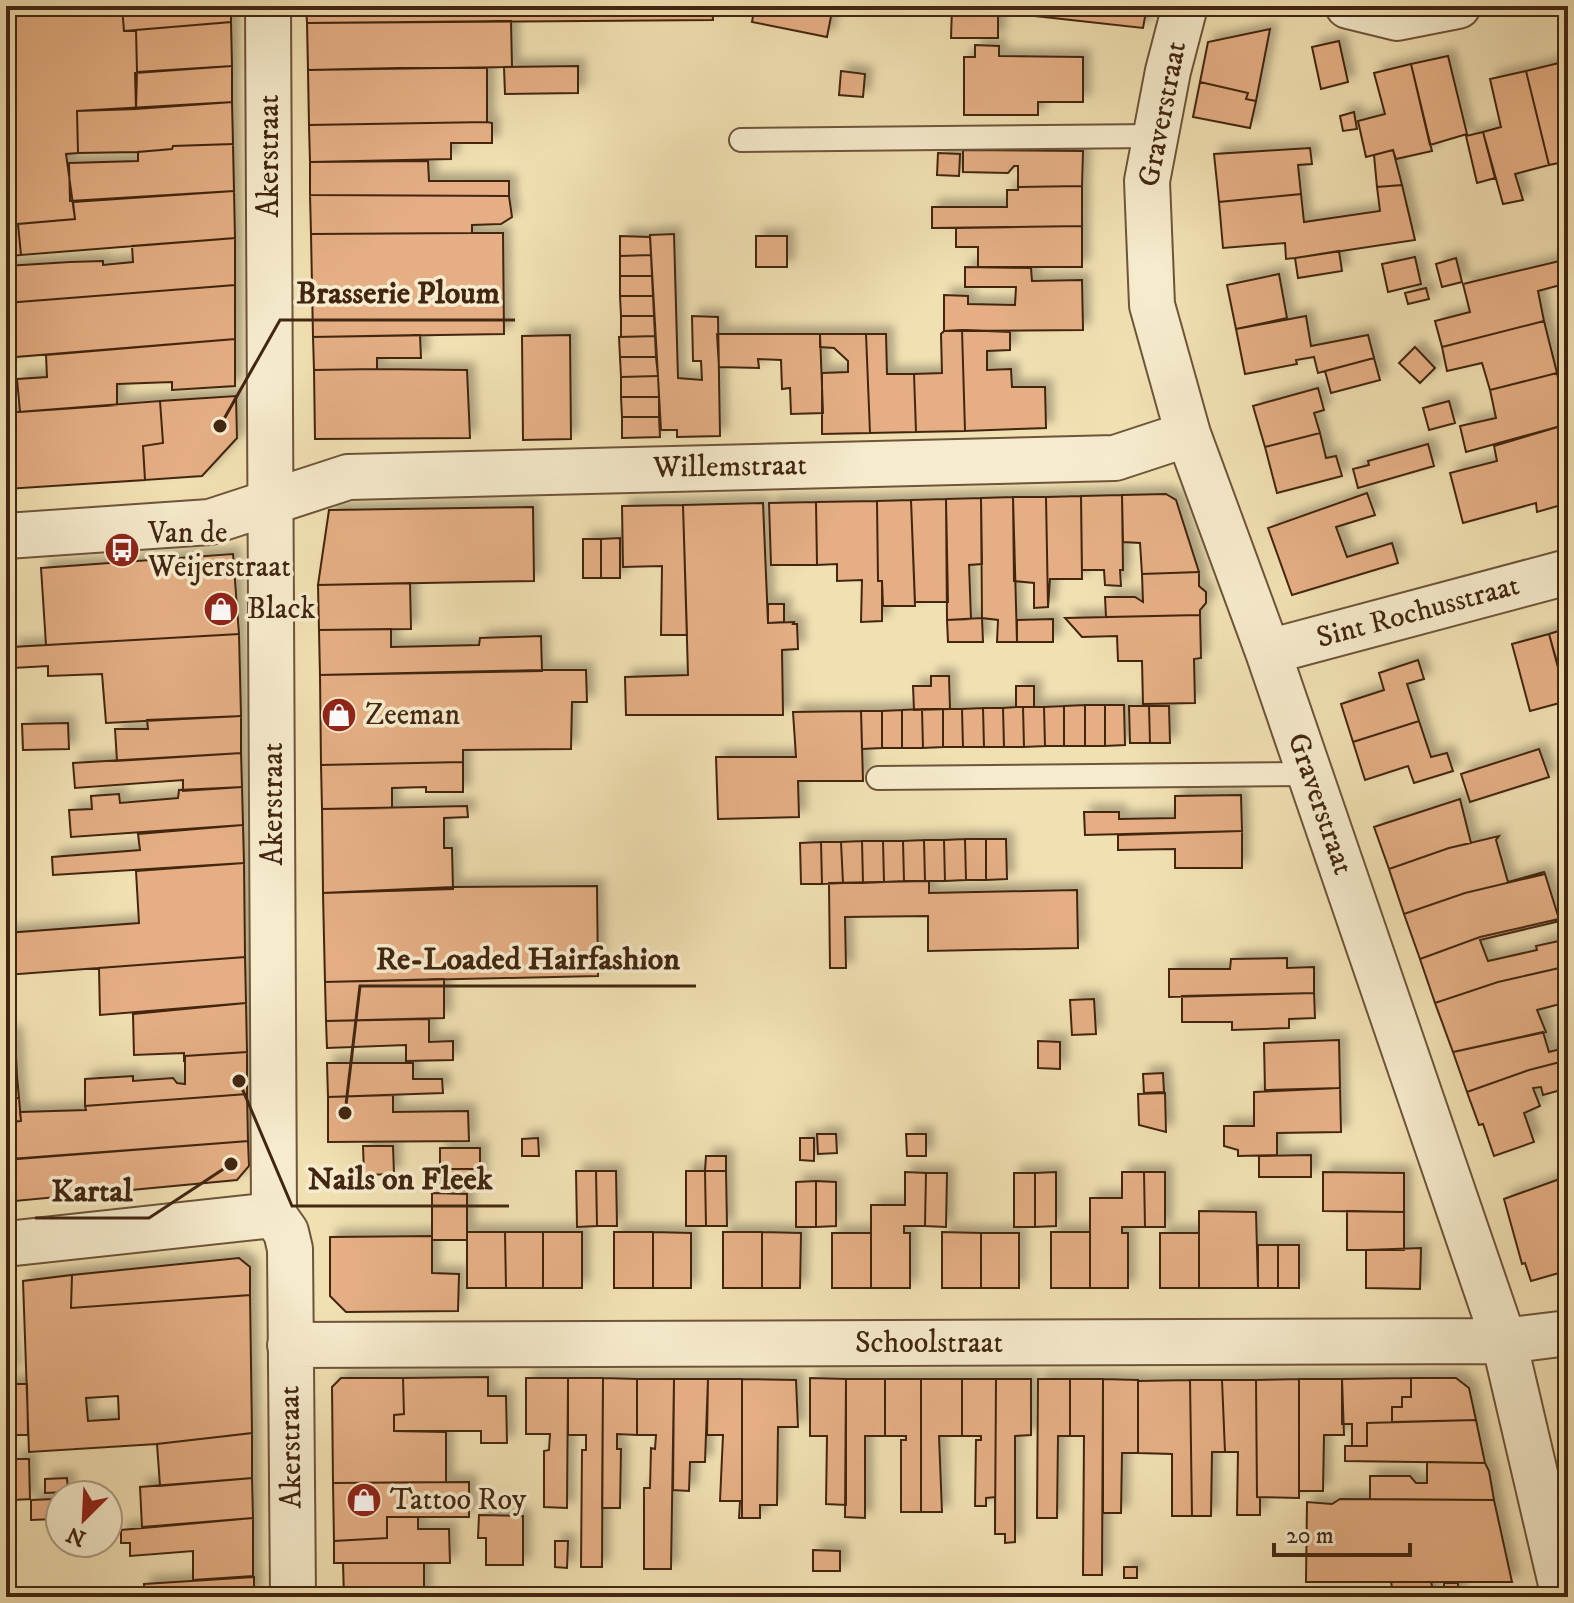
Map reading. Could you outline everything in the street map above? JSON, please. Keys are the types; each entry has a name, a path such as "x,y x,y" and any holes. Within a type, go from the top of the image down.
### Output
{"street":[{"name":"Akerstraat","path":"268,6 274,1215 286,1232 290,1249 293,1597"},
{"name":"Graverstraat","path":"1185,6 1147,181 1152,305 1188,434 1268,652 1504,1341 1564,1597"},
{"path":"1348,6 1397,18 1458,6"},
{"name":"Willemstraat","path":"272,500 348,477 1115,458 1188,434"},
{"path":"6,536 210,522 272,500"},
{"name":"Sint Rochusstraat","path":"1268,652 1568,572"},
{"path":"6,1244 274,1215"},
{"name":"Schoolstraat","path":"290,1345 1504,1341 1568,1333"}],"lane":[{"path":"741,140 1155,136"},
{"path":"878,778 1310,774"}],"building":[{"path":"6,6 122,6 124,31 136,30 137,72 136,109 77,111 78,153 66,154 75,219 18,224 21,255 6,256"},
{"path":"122,6 231,6 231,22 124,31"},
{"path":"306,6 712,6 713,20 307,23"},
{"path":"755,6 833,6 827,37 752,22"},
{"path":"999,6 1147,6 1143,28 999,12"},
{"path":"952,7 998,13 998,38 951,38"},
{"path":"511,21 512,67 308,70 307,23"},
{"path":"231,22 232,66 137,72 136,30"},
{"path":"1270,29 1256,101 1246,99 1248,93 1200,82 1208,42"},
{"path":"1339,41 1348,82 1321,89 1312,47"},
{"path":"975,45 999,46 999,56 1083,57 1083,102 1038,102 1038,115 964,115 964,57 975,57"},
{"path":"1448,56 1467,134 1430,145 1411,64"},
{"path":"1563,62 1568,83 1568,161 1549,165 1526,71"},
{"path":"1411,64 1432,151 1396,159 1393,150 1366,157 1358,121 1385,114 1374,73"},
{"path":"232,66 232,102 136,109 135,73"},
{"path":"578,66 578,93 505,94 504,67"},
{"path":"487,68 487,122 309,125 308,70"},
{"path":"841,71 865,74 863,97 839,95"},
{"path":"1526,71 1549,165 1515,174 1523,200 1503,204 1483,132 1501,127 1490,79"},
{"path":"1200,82 1248,93 1246,99 1256,101 1250,128 1193,117"},
{"path":"232,102 233,144 173,146 172,149 138,152 78,153 77,111"},
{"path":"1354,112 1357,129 1343,131 1340,116"},
{"path":"492,123 492,143 451,143 451,159 310,162 309,125"},
{"path":"1483,132 1495,178 1477,183 1466,136"},
{"path":"233,144 234,191 70,201 69,163 138,161 138,152 172,149 173,146"},
{"path":"1310,148 1312,164 1298,165 1301,194 1219,202 1214,154"},
{"path":"963,150 1083,151 1082,186 1018,187 1018,166 1008,173 963,172"},
{"path":"1393,150 1402,185 1377,187 1374,155"},
{"path":"938,153 960,154 959,176 937,175"},
{"path":"428,161 429,181 509,181 509,196 310,195 310,162"},
{"path":"1402,185 1415,240 1286,259 1285,243 1223,248 1219,202 1301,194 1304,222 1380,211 1377,187"},
{"path":"1082,186 1082,226 932,228 932,207 1007,207 1007,190 1018,190 1018,187"},
{"path":"234,191 235,238 21,255 18,224 75,219 73,202"},
{"path":"310,195 509,196 512,217 501,224 472,225 472,233 311,234"},
{"path":"1082,226 1082,267 978,267 978,247 956,247 956,228"},
{"path":"503,233 504,334 313,337 311,234"},
{"path":"674,234 678,378 702,380 701,361 693,361 692,316 718,317 720,436 677,437 677,430 661,430 650,235"},
{"path":"620,236 650,237 651,255 620,256"},
{"path":"756,236 787,236 787,267 756,267"},
{"path":"235,238 235,285 6,303 6,266 133,262 132,246"},
{"path":"1339,251 1342,271 1298,278 1295,258"},
{"path":"651,255 652,276 620,276 620,256"},
{"path":"1415,257 1421,284 1388,292 1382,264"},
{"path":"1456,258 1462,282 1442,287 1436,264"},
{"path":"1568,259 1568,283 1538,291 1544,321 1442,347 1435,321 1470,312 1463,284"},
{"path":"965,267 1031,268 1032,281 1082,280 1083,330 944,331 944,295 968,296 968,304 1015,305 1016,287 965,287"},
{"path":"1279,274 1287,318 1236,329 1227,285"},
{"path":"620,276 652,276 653,296 620,296"},
{"path":"235,285 235,339 6,360 6,303"},
{"path":"1426,288 1429,299 1408,304 1405,293"},
{"path":"620,296 653,296 654,316 621,316"},
{"path":"621,316 654,316 655,336 621,337"},
{"path":"1306,316 1311,346 1368,335 1374,358 1318,373 1314,357 1296,360 1297,364 1245,374 1236,329"},
{"path":"1544,321 1557,373 1490,390 1482,363 1447,371 1442,347"},
{"path":"962,330 1010,332 1010,350 987,351 987,370 1011,369 1012,387 1045,387 1046,428 965,431"},
{"path":"962,330 965,431 916,432 914,374 942,373 941,334"},
{"path":"717,334 820,334 823,413 791,414 790,388 782,389 781,360 758,359 759,368 719,367"},
{"path":"820,334 866,334 870,433 822,434 822,373 848,372 848,361 834,348 820,347"},
{"path":"866,334 886,334 887,374 914,374 916,432 870,433"},
{"path":"420,335 421,358 377,358 377,369 314,370 313,337"},
{"path":"570,335 571,439 523,440 522,336"},
{"path":"655,336 656,357 620,357 619,337"},
{"path":"235,339 235,386 172,390 172,382 117,384 117,405 20,412 17,379 47,377 46,355"},
{"path":"1415,347 1435,368 1420,383 1399,363"},
{"path":"620,357 656,357 658,376 621,377"},
{"path":"1374,358 1380,380 1331,393 1325,371"},
{"path":"314,370 467,370 470,438 315,439"},
{"path":"1557,373 1568,424 1466,452 1460,426 1496,418 1490,390"},
{"path":"658,376 659,397 621,397 621,377"},
{"path":"1318,388 1324,410 1314,413 1320,433 1265,447 1253,406"},
{"path":"236,396 237,438 202,476 145,480 143,446 163,443 160,401"},
{"path":"621,397 659,397 659,417 622,417"},
{"path":"160,401 163,443 143,446 145,480 6,489 6,413"},
{"path":"1449,401 1455,423 1429,430 1423,408"},
{"path":"622,417 659,417 660,437 622,438"},
{"path":"1568,424 1568,503 1537,512 1536,503 1463,523 1450,473 1497,461 1494,446"},
{"path":"1320,433 1326,458 1336,456 1342,476 1277,493 1265,447"},
{"path":"1428,444 1434,466 1358,488 1353,469 1369,465 1368,461"},
{"path":"1367,493 1375,515 1336,527 1347,557 1392,543 1398,563 1292,595 1268,528"},
{"path":"1166,494 1176,500 1199,572 1142,574 1140,543 1123,542 1122,495"},
{"path":"1122,495 1121,586 1105,585 1104,570 1082,570 1081,496"},
{"path":"1081,496 1082,579 1050,579 1048,607 1046,497"},
{"path":"1013,497 1046,497 1048,607 1034,608 1034,583 1014,581"},
{"path":"1013,497 1017,642 997,642 998,620 982,618 981,498"},
{"path":"981,498 982,564 969,565 971,619 947,620 946,499"},
{"path":"946,499 948,602 915,602 911,500"},
{"path":"911,500 915,606 883,606 882,581 878,581 877,501"},
{"path":"877,501 882,621 861,622 862,580 837,581 837,564 817,565 816,502"},
{"path":"816,502 817,565 771,565 769,503"},
{"path":"763,503 768,623 797,624 798,649 782,650 783,715 626,715 625,677 688,675 683,505"},
{"path":"683,505 687,635 661,635 662,566 623,567 622,506"},
{"path":"533,507 534,581 318,585 329,510"},
{"path":"620,538 620,578 601,578 601,539"},
{"path":"583,539 601,539 601,578 583,578"},
{"path":"233,554 239,634 46,645 41,568"},
{"path":"1199,572 1199,586 1206,592 1206,603 1200,615 1106,617 1105,597 1135,597 1143,602 1142,574"},
{"path":"410,583 411,629 319,630 318,585"},
{"path":"768,604 784,604 784,622 768,623"},
{"path":"1200,615 1201,658 1194,659 1195,703 1143,704 1142,661 1118,661 1117,636 1082,637 1065,618"},
{"path":"982,618 983,642 948,642 947,620"},
{"path":"1053,619 1053,642 1017,642 1017,620"},
{"path":"1568,628 1568,701 1549,634"},
{"path":"391,629 391,647 479,645 480,638 541,636 542,671 320,675 319,630"},
{"path":"239,634 241,716 106,723 102,674 48,676 48,666 13,668 12,647"},
{"path":"1549,634 1567,701 1530,711 1512,644"},
{"path":"1418,660 1424,679 1407,684 1419,721 1353,742 1341,704 1384,690 1379,673"},
{"path":"586,670 587,702 572,702 571,749 463,750 463,762 321,765 320,675"},
{"path":"931,676 949,676 950,709 914,710 913,686 931,686"},
{"path":"1016,686 1034,686 1034,707 1016,707"},
{"path":"1085,705 1105,705 1105,746 1085,746"},
{"path":"1085,705 1085,746 1064,746 1064,706"},
{"path":"1105,705 1124,705 1125,745 1105,746"},
{"path":"1064,706 1064,746 1045,746 1044,707"},
{"path":"1129,706 1149,706 1150,743 1130,743"},
{"path":"1149,706 1169,706 1170,743 1150,743"},
{"path":"1023,707 1024,747 1004,747 1003,708"},
{"path":"1023,707 1044,707 1045,746 1024,747"},
{"path":"983,708 1003,708 1004,747 984,747"},
{"path":"983,708 984,747 963,747 962,709"},
{"path":"922,709 923,748 902,748 902,710"},
{"path":"922,709 943,709 943,747 923,748"},
{"path":"943,709 962,709 963,747 943,747"},
{"path":"902,710 902,748 882,748 882,711"},
{"path":"861,711 882,711 882,748 862,749"},
{"path":"861,711 863,781 798,781 799,817 718,819 716,757 796,757 793,712"},
{"path":"241,716 241,753 117,761 115,729 148,729 147,720"},
{"path":"1419,721 1431,757 1447,753 1453,771 1414,783 1408,766 1365,780 1353,742"},
{"path":"68,723 69,749 23,750 22,724"},
{"path":"1539,749 1549,777 1470,802 1461,774"},
{"path":"241,753 242,787 183,791 183,780 75,788 73,763"},
{"path":"463,762 463,792 426,792 426,787 392,788 392,808 322,809 321,765"},
{"path":"242,787 243,825 71,837 69,810 92,809 91,796 119,794 120,803 178,798 179,790"},
{"path":"1241,795 1242,831 1085,835 1084,812 1119,812 1119,819 1175,818 1175,796"},
{"path":"1460,799 1471,843 1389,869 1374,827"},
{"path":"467,806 468,817 444,818 444,848 452,848 453,889 323,893 322,809"},
{"path":"243,825 244,863 53,875 52,857 140,850 138,834"},
{"path":"1242,831 1242,868 1175,868 1175,849 1118,850 1118,835"},
{"path":"1499,836 1496,840 1508,882 1545,874 1465,893 1404,914 1389,869 1449,848"},
{"path":"965,839 966,880 945,881 944,840"},
{"path":"965,839 986,839 986,880 966,880"},
{"path":"986,839 1006,839 1007,879 986,880"},
{"path":"924,840 925,881 904,881 903,841"},
{"path":"924,840 944,840 945,881 925,881"},
{"path":"862,841 863,883 843,883 841,842"},
{"path":"862,841 883,841 884,882 863,883"},
{"path":"883,841 903,841 904,881 884,882"},
{"path":"821,842 841,842 843,883 822,884"},
{"path":"821,842 822,884 801,884 800,843"},
{"path":"244,863 245,957 6,975 6,933 139,923 136,871"},
{"path":"1545,874 1559,919 1480,937 1420,959 1404,914 1465,893"},
{"path":"929,881 929,893 1077,890 1078,948 928,951 928,916 845,917 846,968 830,968 829,883"},
{"path":"597,886 598,976 325,982 323,893 453,887"},
{"path":"1559,919 1480,940 1488,961 1568,939 1568,966 1498,982 1435,1003 1420,959 1480,937"},
{"path":"245,957 246,1003 100,1015 99,968"},
{"path":"1287,958 1287,968 1314,967 1314,993 1169,997 1169,969 1230,969 1231,959"},
{"path":"1568,966 1568,1002 1537,1010 1546,1032 1453,1052 1435,1003 1498,982"},
{"path":"444,979 444,1018 326,1021 325,982"},
{"path":"1314,993 1315,1018 1289,1019 1289,1028 1232,1030 1232,1022 1182,1022 1182,996"},
{"path":"1094,999 1096,1034 1072,1035 1070,1000"},
{"path":"246,1003 247,1052 185,1056 184,1062 184,1053 134,1055 133,1014"},
{"path":"429,1019 429,1042 453,1041 453,1060 406,1061 406,1045 327,1048 326,1021"},
{"path":"1543,1032 1549,1052 1568,1047 1568,1060 1467,1092 1453,1052"},
{"path":"14,1033 16,1055 6,1056 6,1034"},
{"path":"1339,1040 1340,1088 1265,1090 1264,1043"},
{"path":"1038,1041 1060,1042 1060,1069 1038,1068"},
{"path":"247,1052 247,1094 85,1106 85,1079 133,1076 133,1081 173,1078 177,1083 185,1084 185,1056"},
{"path":"16,1055 17,1076 6,1077 6,1056"},
{"path":"1568,1060 1568,1088 1543,1095 1541,1087 1533,1088 1540,1106 1524,1113 1534,1142 1494,1156 1467,1092"},
{"path":"327,1063 413,1063 413,1079 442,1079 443,1093 328,1097"},
{"path":"1163,1073 1164,1092 1144,1093 1143,1074"},
{"path":"17,1076 19,1098 6,1099 6,1077"},
{"path":"1340,1088 1341,1132 1277,1133 1277,1155 1238,1156 1238,1150 1224,1146 1224,1126 1254,1126 1254,1092"},
{"path":"1165,1093 1166,1132 1139,1125 1138,1094"},
{"path":"247,1094 248,1141 6,1160 6,1123 21,1121 20,1112 86,1110 85,1106"},
{"path":"393,1095 393,1112 468,1111 469,1141 328,1142 328,1097"},
{"path":"19,1098 21,1121 6,1122 6,1099"},
{"path":"817,1134 836,1134 837,1153 818,1154"},
{"path":"906,1134 926,1134 926,1156 907,1156"},
{"path":"538,1138 539,1156 522,1156 522,1139"},
{"path":"800,1138 814,1138 814,1161 800,1160"},
{"path":"248,1141 249,1166 237,1180 15,1201 11,1159"},
{"path":"363,1146 393,1146 394,1174 364,1175"},
{"path":"440,1148 480,1148 480,1169 440,1169"},
{"path":"1311,1155 1311,1177 1259,1177 1259,1156"},
{"path":"706,1156 726,1156 726,1171 705,1171"},
{"path":"11,1159 15,1201 6,1202 6,1160"},
{"path":"440,1169 480,1169 480,1189 441,1190"},
{"path":"576,1171 596,1171 597,1226 577,1227"},
{"path":"596,1171 616,1171 617,1226 597,1226"},
{"path":"686,1171 705,1171 706,1226 686,1226"},
{"path":"705,1171 726,1171 727,1226 706,1226"},
{"path":"905,1172 926,1173 925,1226 904,1226 904,1233 910,1233 910,1288 871,1288 871,1205 905,1205"},
{"path":"1056,1172 1056,1226 1035,1227 1035,1173"},
{"path":"1122,1172 1144,1172 1145,1227 1122,1227 1122,1233 1128,1233 1128,1288 1090,1288 1090,1198 1122,1198"},
{"path":"1144,1172 1165,1172 1165,1227 1145,1227"},
{"path":"1323,1172 1404,1173 1404,1212 1323,1211"},
{"path":"926,1173 947,1173 946,1227 925,1226"},
{"path":"1014,1173 1035,1173 1035,1227 1014,1227"},
{"path":"1568,1176 1566,1271 1531,1281 1525,1263 1522,1264 1504,1199"},
{"path":"816,1181 836,1182 836,1226 816,1227"},
{"path":"816,1181 816,1227 796,1227 796,1182"},
{"path":"432,1193 467,1194 467,1240 432,1240"},
{"path":"1199,1211 1256,1212 1258,1288 1199,1288"},
{"path":"1347,1211 1404,1212 1404,1250 1347,1250"},
{"path":"467,1232 505,1232 506,1288 467,1288"},
{"path":"505,1232 543,1232 543,1288 506,1288"},
{"path":"543,1232 582,1232 582,1288 543,1288"},
{"path":"614,1232 653,1232 653,1288 614,1288"},
{"path":"653,1232 691,1233 691,1288 653,1288"},
{"path":"723,1232 762,1232 762,1288 723,1288"},
{"path":"762,1232 801,1233 800,1288 762,1288"},
{"path":"942,1232 981,1233 981,1288 942,1288"},
{"path":"1051,1232 1090,1232 1090,1288 1051,1288"},
{"path":"832,1233 871,1233 871,1288 832,1288"},
{"path":"981,1233 1019,1233 1019,1288 981,1288"},
{"path":"1160,1233 1199,1233 1199,1288 1160,1288"},
{"path":"432,1236 432,1273 459,1274 458,1311 346,1312 330,1296 330,1237"},
{"path":"1258,1245 1278,1245 1278,1288 1258,1288"},
{"path":"1278,1245 1299,1245 1299,1288 1278,1288"},
{"path":"1421,1248 1420,1289 1366,1288 1366,1250"},
{"path":"239,1258 250,1267 250,1295 71,1308 72,1275"},
{"path":"72,1275 71,1308 250,1295 252,1433 157,1444 29,1452 23,1281","holes":["118,1396 119,1419 88,1421 86,1398"]},
{"path":"6,1309 13,1372 6,1372"},
{"path":"488,1377 488,1396 506,1396 507,1443 481,1443 481,1431 394,1431 394,1415 404,1414 403,1378"},
{"path":"341,1378 403,1378 404,1414 394,1415 394,1431 446,1432 446,1482 333,1483 332,1387"},
{"path":"526,1378 568,1378 567,1508 544,1507 544,1451 549,1450 550,1434 526,1434"},
{"path":"568,1378 603,1378 602,1567 581,1567 582,1450 586,1450 586,1435 568,1435"},
{"path":"603,1378 637,1379 637,1435 617,1434 617,1449 621,1449 620,1508 602,1508"},
{"path":"810,1378 846,1379 846,1505 826,1504 827,1436 810,1436"},
{"path":"1411,1378 1456,1378 1469,1388 1476,1420 1392,1422 1392,1407 1402,1407 1402,1397 1411,1397"},
{"path":"1411,1378 1411,1397 1402,1397 1402,1407 1392,1407 1392,1423 1367,1423 1367,1446 1352,1446 1352,1424 1342,1424 1342,1379"},
{"path":"637,1379 674,1379 671,1569 644,1569 644,1488 650,1488 651,1448 655,1449 656,1435 637,1435"},
{"path":"674,1379 708,1379 705,1462 690,1462 689,1491 673,1490"},
{"path":"708,1379 742,1379 742,1518 739,1518 740,1501 720,1501 723,1435 707,1435"},
{"path":"742,1379 796,1380 798,1427 778,1427 777,1505 760,1505 760,1518 742,1518"},
{"path":"846,1379 885,1379 885,1436 865,1436 865,1518 845,1517"},
{"path":"885,1379 921,1379 921,1512 901,1512 901,1440 906,1440 906,1436 885,1436"},
{"path":"921,1379 962,1379 962,1436 939,1436 942,1512 921,1512"},
{"path":"962,1379 996,1379 995,1534 995,1497 986,1498 986,1506 975,1506 976,1440 981,1440 981,1436 962,1436"},
{"path":"996,1379 1031,1379 1031,1435 1015,1436 1015,1542 1005,1543 1005,1534 995,1534"},
{"path":"1038,1379 1070,1379 1070,1436 1058,1436 1057,1518 1037,1518"},
{"path":"1070,1379 1103,1379 1102,1575 1083,1575 1084,1436 1070,1436"},
{"path":"1103,1379 1138,1380 1138,1453 1122,1453 1121,1513 1103,1513"},
{"path":"1299,1379 1299,1498 1257,1497 1256,1380"},
{"path":"1299,1379 1342,1379 1344,1435 1324,1435 1323,1491 1299,1491"},
{"path":"1190,1380 1222,1380 1225,1452 1212,1452 1211,1516 1192,1516"},
{"path":"1190,1380 1192,1516 1172,1516 1172,1454 1138,1453 1138,1381"},
{"path":"1222,1380 1256,1380 1257,1497 1260,1498 1260,1515 1237,1515 1238,1452 1225,1452"},
{"path":"6,1384 27,1384 28,1435 6,1435"},
{"path":"1476,1420 1485,1463 1345,1461 1345,1446 1367,1446 1367,1423"},
{"path":"252,1433 252,1478 160,1486 157,1444"},
{"path":"14,1459 29,1459 30,1499 14,1500"},
{"path":"1427,1462 1485,1463 1494,1500 1370,1499 1370,1476 1410,1476 1416,1483 1427,1483"},
{"path":"252,1478 253,1518 142,1527 140,1487"},
{"path":"469,1482 469,1517 387,1517 387,1538 334,1541 333,1483"},
{"path":"44,1499 44,1519 31,1520 31,1500"},
{"path":"1340,1499 1494,1500 1512,1582 1306,1582 1307,1502 1332,1504"},
{"path":"479,1515 523,1516 523,1565 486,1565 486,1538 478,1538"},
{"path":"387,1517 418,1517 418,1529 449,1529 450,1563 334,1563 334,1541 387,1538"},
{"path":"253,1518 253,1576 193,1580 193,1551 130,1556 130,1543 124,1543 124,1530"},
{"path":"555,1541 568,1541 567,1568 555,1567"},
{"path":"813,1550 840,1551 840,1571 813,1571"},
{"path":"343,1563 424,1563 424,1597 344,1597"},
{"path":"1124,1567 1137,1567 1137,1578 1124,1578"},
{"path":"254,1577 254,1597 145,1597 144,1584"},
{"path":"1391,1582 1431,1582 1435,1597 1394,1597"},
{"path":"1444,1583 1458,1583 1458,1597 1444,1596"}],"place":[{"name":"Brasserie Ploum","path":"220,426"},
{"name":"Van de Weijerstraat","path":"122,550"},
{"name":"Black","path":"221,609"},
{"name":"Zeeman","path":"339,715"},
{"name":"Nails on Fleek","path":"239,1081"},
{"name":"Re-Loaded Hairfashion","path":"345,1113"},
{"name":"Kartal","path":"231,1164"},
{"name":"Tattoo Roy","path":"364,1500"}]}
